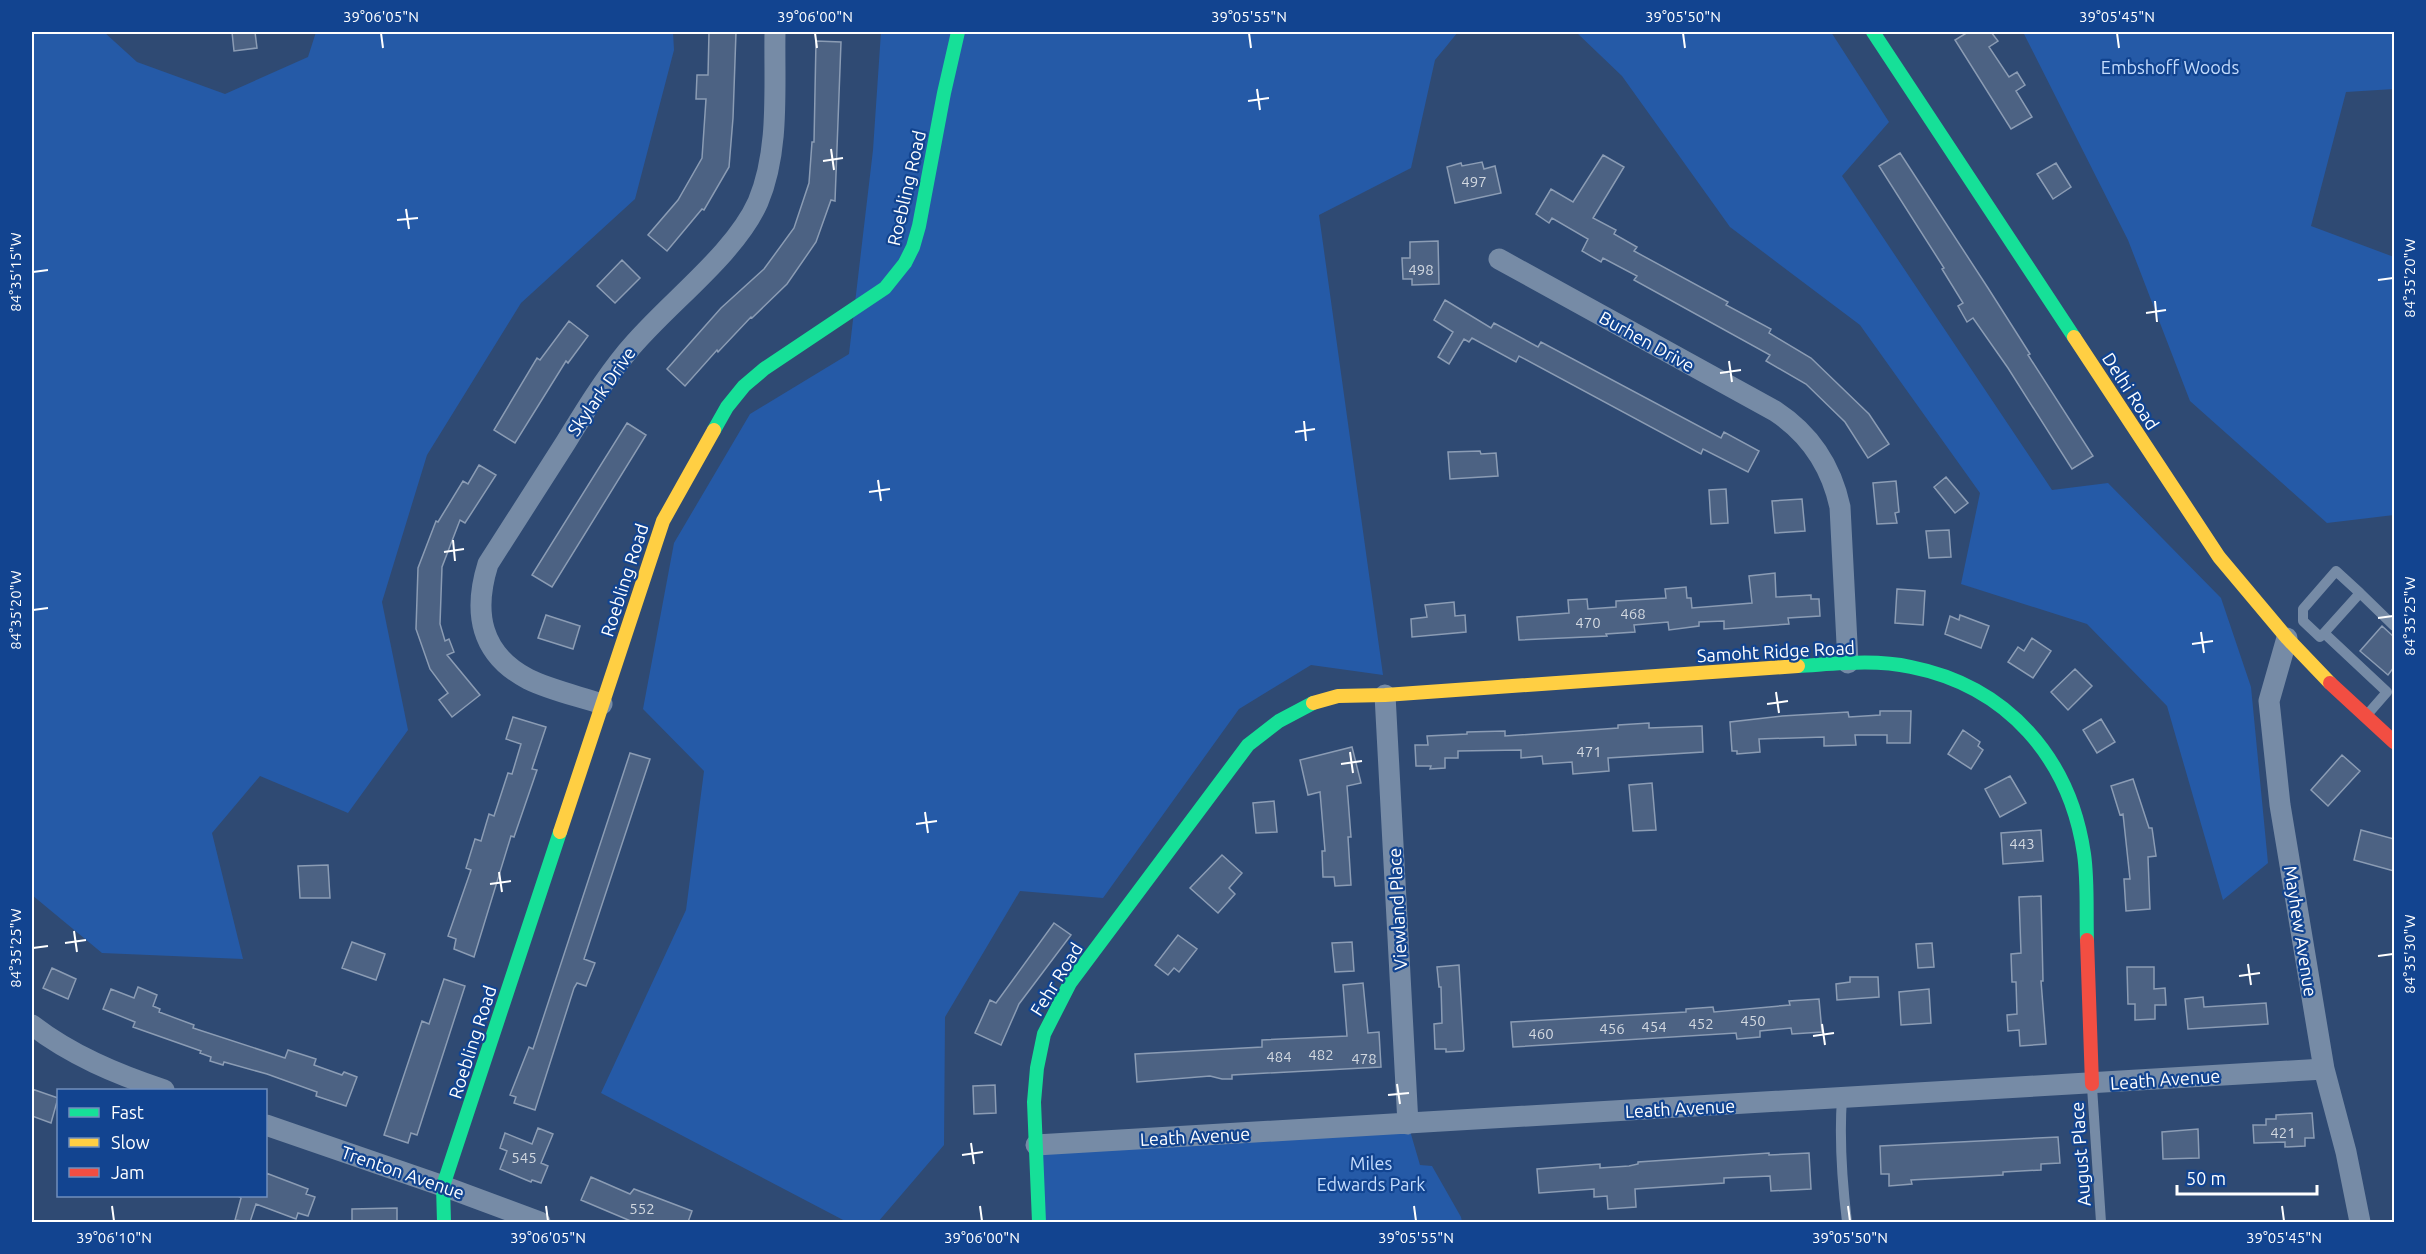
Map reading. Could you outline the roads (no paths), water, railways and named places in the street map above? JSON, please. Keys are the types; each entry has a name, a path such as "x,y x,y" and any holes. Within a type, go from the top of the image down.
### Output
{"street":[{"name":"Skylark Drive","path":"602,704 530,680 502,660 485,631 480,614 481,589 488,564 601,386 627,351 729,246 757,203 766,178 771,153 775,32"},
{"name":"Roebling Road","path":"444,1222 443,1186 663,521 727,407 744,386 764,369 885,288 897,275 911,253 917,237 935,152 949,66 958,32"},
{"name":"Delhi Road","path":"1873,32 2219,557 2287,638 2339,692 2394,738"},
{"name":"Burhen Drive","path":"1499,259 1775,411 1789,420 1808,438 1827,466 1840,507 1848,663"},
{"name":"Mayhew Avenue","path":"2287,638 2269,701 2280,805 2324,1069 2346,1152 2360,1222"},
{"name":"Samoht Ridge Road","path":"1191,821 1248,745 1289,714 1313,703 1338,696 1385,695 1848,663 1912,667 1945,676 1991,698 2018,720 2042,745 2060,773 2076,813 2084,855 2092,1084"},
{"name":"Viewland Place","path":"1385,695 1408,1124"},
{"name":"Fehr Road","path":"1039,1222 1034,1102 1036,1068 1044,1034 1070,983 1191,821"},
{"path":"32,1025 82,1058 121,1076 161,1089"},
{"name":"Leath Avenue","path":"1036,1145 2324,1069"},
{"name":"Trenton Avenue","path":"267,1125 540,1222"}],"lane":[{"path":"2287,638 2303,621 2303,609 2336,571 2394,626"},
{"path":"2303,621 2320,637 2360,593"},
{"path":"2324,633 2391,688 2366,716"},
{"name":"August Place","path":"2092,1084 2102,1222"},
{"path":"1842,1098 1840,1150 1847,1222"}],"park label":[{"name":"Embshoff Woods","path":"2170,67"},
{"name":"Miles Edwards Park","path":"1371,1173"}]}
